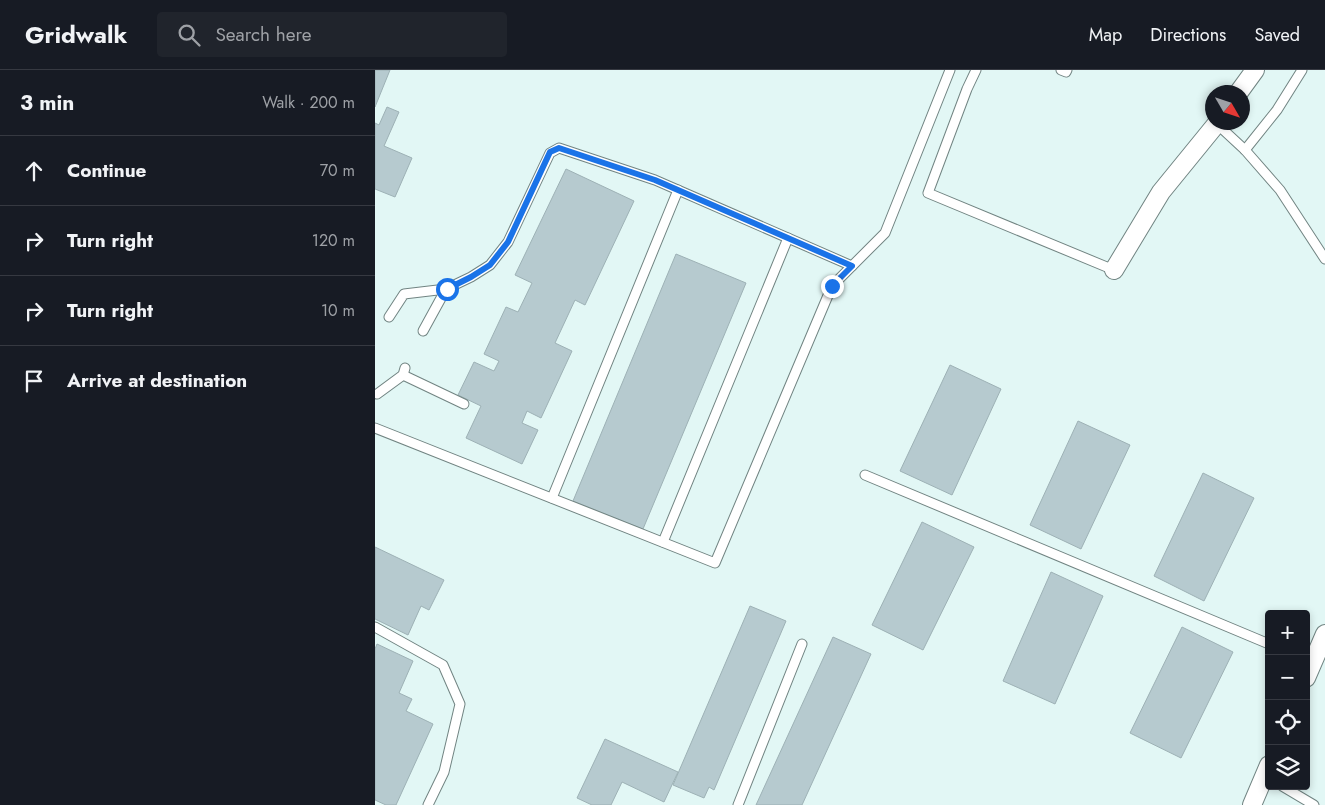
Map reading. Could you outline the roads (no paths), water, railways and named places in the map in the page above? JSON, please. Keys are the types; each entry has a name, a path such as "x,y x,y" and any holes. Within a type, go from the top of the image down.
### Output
{"street":[{"path":"1244,85 1255,70"},
{"path":"1114,270 1161,192 1211,130"},
{"path":"1310,662 1325,634"},
{"path":"1252,805 1265,777"}],"lane":[{"path":"375,428 715,562 832,286 885,233 951,70"},
{"path":"976,70 928,193 1114,270"},
{"path":"1061,70 1066,72 1067,70"},
{"path":"1245,150 1277,110 1302,70"},
{"path":"1224,130 1245,150 1280,190 1325,259"},
{"path":"389,317 404,294 447,289 490,265 508,242 550,152 559,148 655,180 852,266"},
{"path":"552,498 677,190"},
{"path":"663,542 788,238"},
{"path":"423,331 447,289"},
{"path":"376,393 404,371 463,404"},
{"path":"865,474 1265,642"},
{"path":"375,627 443,665 460,704 444,772 428,805"},
{"path":"738,805 802,644"},
{"path":"1289,790 1314,805"}]}
